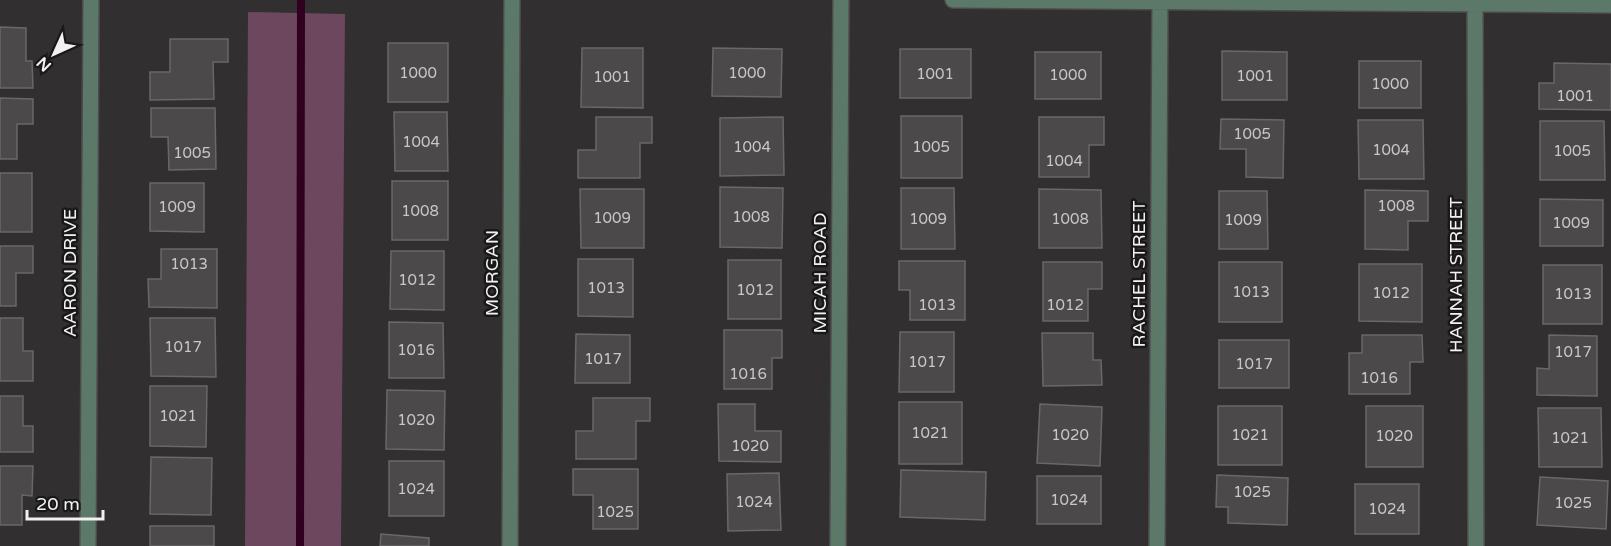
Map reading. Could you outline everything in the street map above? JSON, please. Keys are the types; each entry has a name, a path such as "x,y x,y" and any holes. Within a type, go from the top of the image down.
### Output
{"street":[{"name":"AARON DRIVE","path":"88,546 91,0"},
{"name":"MORGAN","path":"510,546 512,0"},
{"name":"MICAH ROAD","path":"838,546 841,0"},
{"path":"953,0 1322,1 1475,5 1611,5"},
{"name":"RACHEL STREET","path":"1157,546 1160,2"},
{"name":"HANNAH STREET","path":"1475,5 1476,546"}],"shaded area":[{"path":"248,12 345,14 341,546 245,546"}],"building":[{"path":"0,27 26,28 26,61 32,61 33,88 0,88"},
{"path":"170,39 228,39 228,62 213,62 214,99 150,100 150,72 170,72"},
{"path":"388,43 448,43 448,102 388,102"},
{"path":"582,48 643,48 643,108 581,107"},
{"path":"713,48 782,49 781,97 712,96"},
{"path":"900,49 971,49 971,98 900,98"},
{"path":"1222,51 1287,52 1287,100 1222,100"},
{"path":"1035,52 1101,52 1101,99 1035,99"},
{"path":"1359,61 1421,61 1421,108 1359,108"},
{"path":"1554,63 1611,64 1611,110 1539,109 1539,83 1554,83"},
{"path":"0,98 33,99 33,124 17,124 17,159 0,159"},
{"path":"151,108 215,108 216,169 169,170 168,137 151,137"},
{"path":"394,112 447,112 448,171 395,171"},
{"path":"901,116 962,116 962,178 901,178"},
{"path":"596,117 652,117 652,143 640,143 640,178 578,178 578,150 596,150"},
{"path":"783,117 784,175 720,176 720,118"},
{"path":"1039,117 1104,117 1104,145 1089,145 1089,177 1039,177"},
{"path":"1221,119 1284,120 1283,178 1246,177 1246,149 1220,149"},
{"path":"1358,120 1423,120 1424,179 1359,179"},
{"path":"1540,121 1604,121 1605,180 1540,180"},
{"path":"0,173 32,173 32,232 0,232"},
{"path":"392,181 448,181 448,240 392,240"},
{"path":"150,183 204,183 204,232 150,231"},
{"path":"720,187 783,188 782,248 720,247"},
{"path":"901,188 954,188 955,249 901,249"},
{"path":"580,189 644,189 644,248 581,248"},
{"path":"1039,189 1101,190 1102,248 1039,248"},
{"path":"1365,190 1428,191 1428,221 1408,221 1408,250 1365,249"},
{"path":"1219,191 1267,191 1268,249 1219,249"},
{"path":"1540,199 1603,200 1603,246 1540,246"},
{"path":"0,246 33,246 33,273 16,273 16,306 0,306"},
{"path":"161,249 217,249 217,308 149,307 148,279 161,279"},
{"path":"391,251 444,251 444,310 390,309"},
{"path":"578,259 633,259 633,317 578,316"},
{"path":"728,260 781,260 781,319 728,319"},
{"path":"899,261 965,261 965,320 910,320 910,290 899,290"},
{"path":"1043,262 1102,262 1102,289 1088,289 1088,321 1043,321"},
{"path":"1219,262 1282,262 1282,322 1219,322"},
{"path":"1359,264 1422,264 1422,322 1359,321"},
{"path":"1543,265 1602,265 1602,324 1543,324"},
{"path":"0,318 23,318 23,351 33,351 33,381 0,381"},
{"path":"150,318 215,318 216,377 151,376"},
{"path":"389,322 443,323 444,378 389,378"},
{"path":"724,330 782,330 782,358 772,358 772,389 724,389"},
{"path":"900,332 954,332 954,392 899,392"},
{"path":"1042,333 1093,333 1093,360 1101,360 1102,385 1043,386"},
{"path":"576,334 630,335 630,383 575,383"},
{"path":"1362,335 1422,335 1423,362 1410,362 1410,394 1349,394 1349,353 1362,353"},
{"path":"1549,335 1597,336 1597,396 1537,395 1537,368 1549,369"},
{"path":"1219,340 1289,340 1289,388 1219,388"},
{"path":"150,386 207,386 206,447 150,446"},
{"path":"387,390 445,391 444,450 386,449"},
{"path":"0,396 23,396 23,426 33,426 33,452 0,452"},
{"path":"593,398 650,398 650,421 636,421 636,459 576,459 576,431 593,431"},
{"path":"899,402 962,402 962,464 899,464"},
{"path":"718,404 755,404 755,431 781,431 781,462 719,461"},
{"path":"1040,404 1102,407 1100,466 1037,463"},
{"path":"1218,406 1282,406 1282,465 1218,465"},
{"path":"1366,406 1423,406 1423,467 1366,467"},
{"path":"1538,408 1601,408 1602,467 1539,467"},
{"path":"151,457 212,458 211,515 150,514"},
{"path":"389,461 444,461 444,516 389,516"},
{"path":"0,466 33,466 32,496 22,495 22,525 0,525"},
{"path":"573,469 638,469 638,529 593,529 593,495 573,495"},
{"path":"901,470 986,472 985,520 900,517"},
{"path":"779,473 781,530 728,531 727,474"},
{"path":"1217,475 1288,478 1287,525 1228,523 1228,507 1216,507"},
{"path":"1037,476 1101,476 1101,524 1037,524"},
{"path":"1540,477 1608,481 1606,529 1537,525"},
{"path":"1355,484 1419,484 1419,534 1355,534"},
{"path":"150,526 214,526 214,546 150,546"},
{"path":"381,534 429,538 429,546 380,546"}],"waterway":[{"path":"300,546 301,0"}]}
